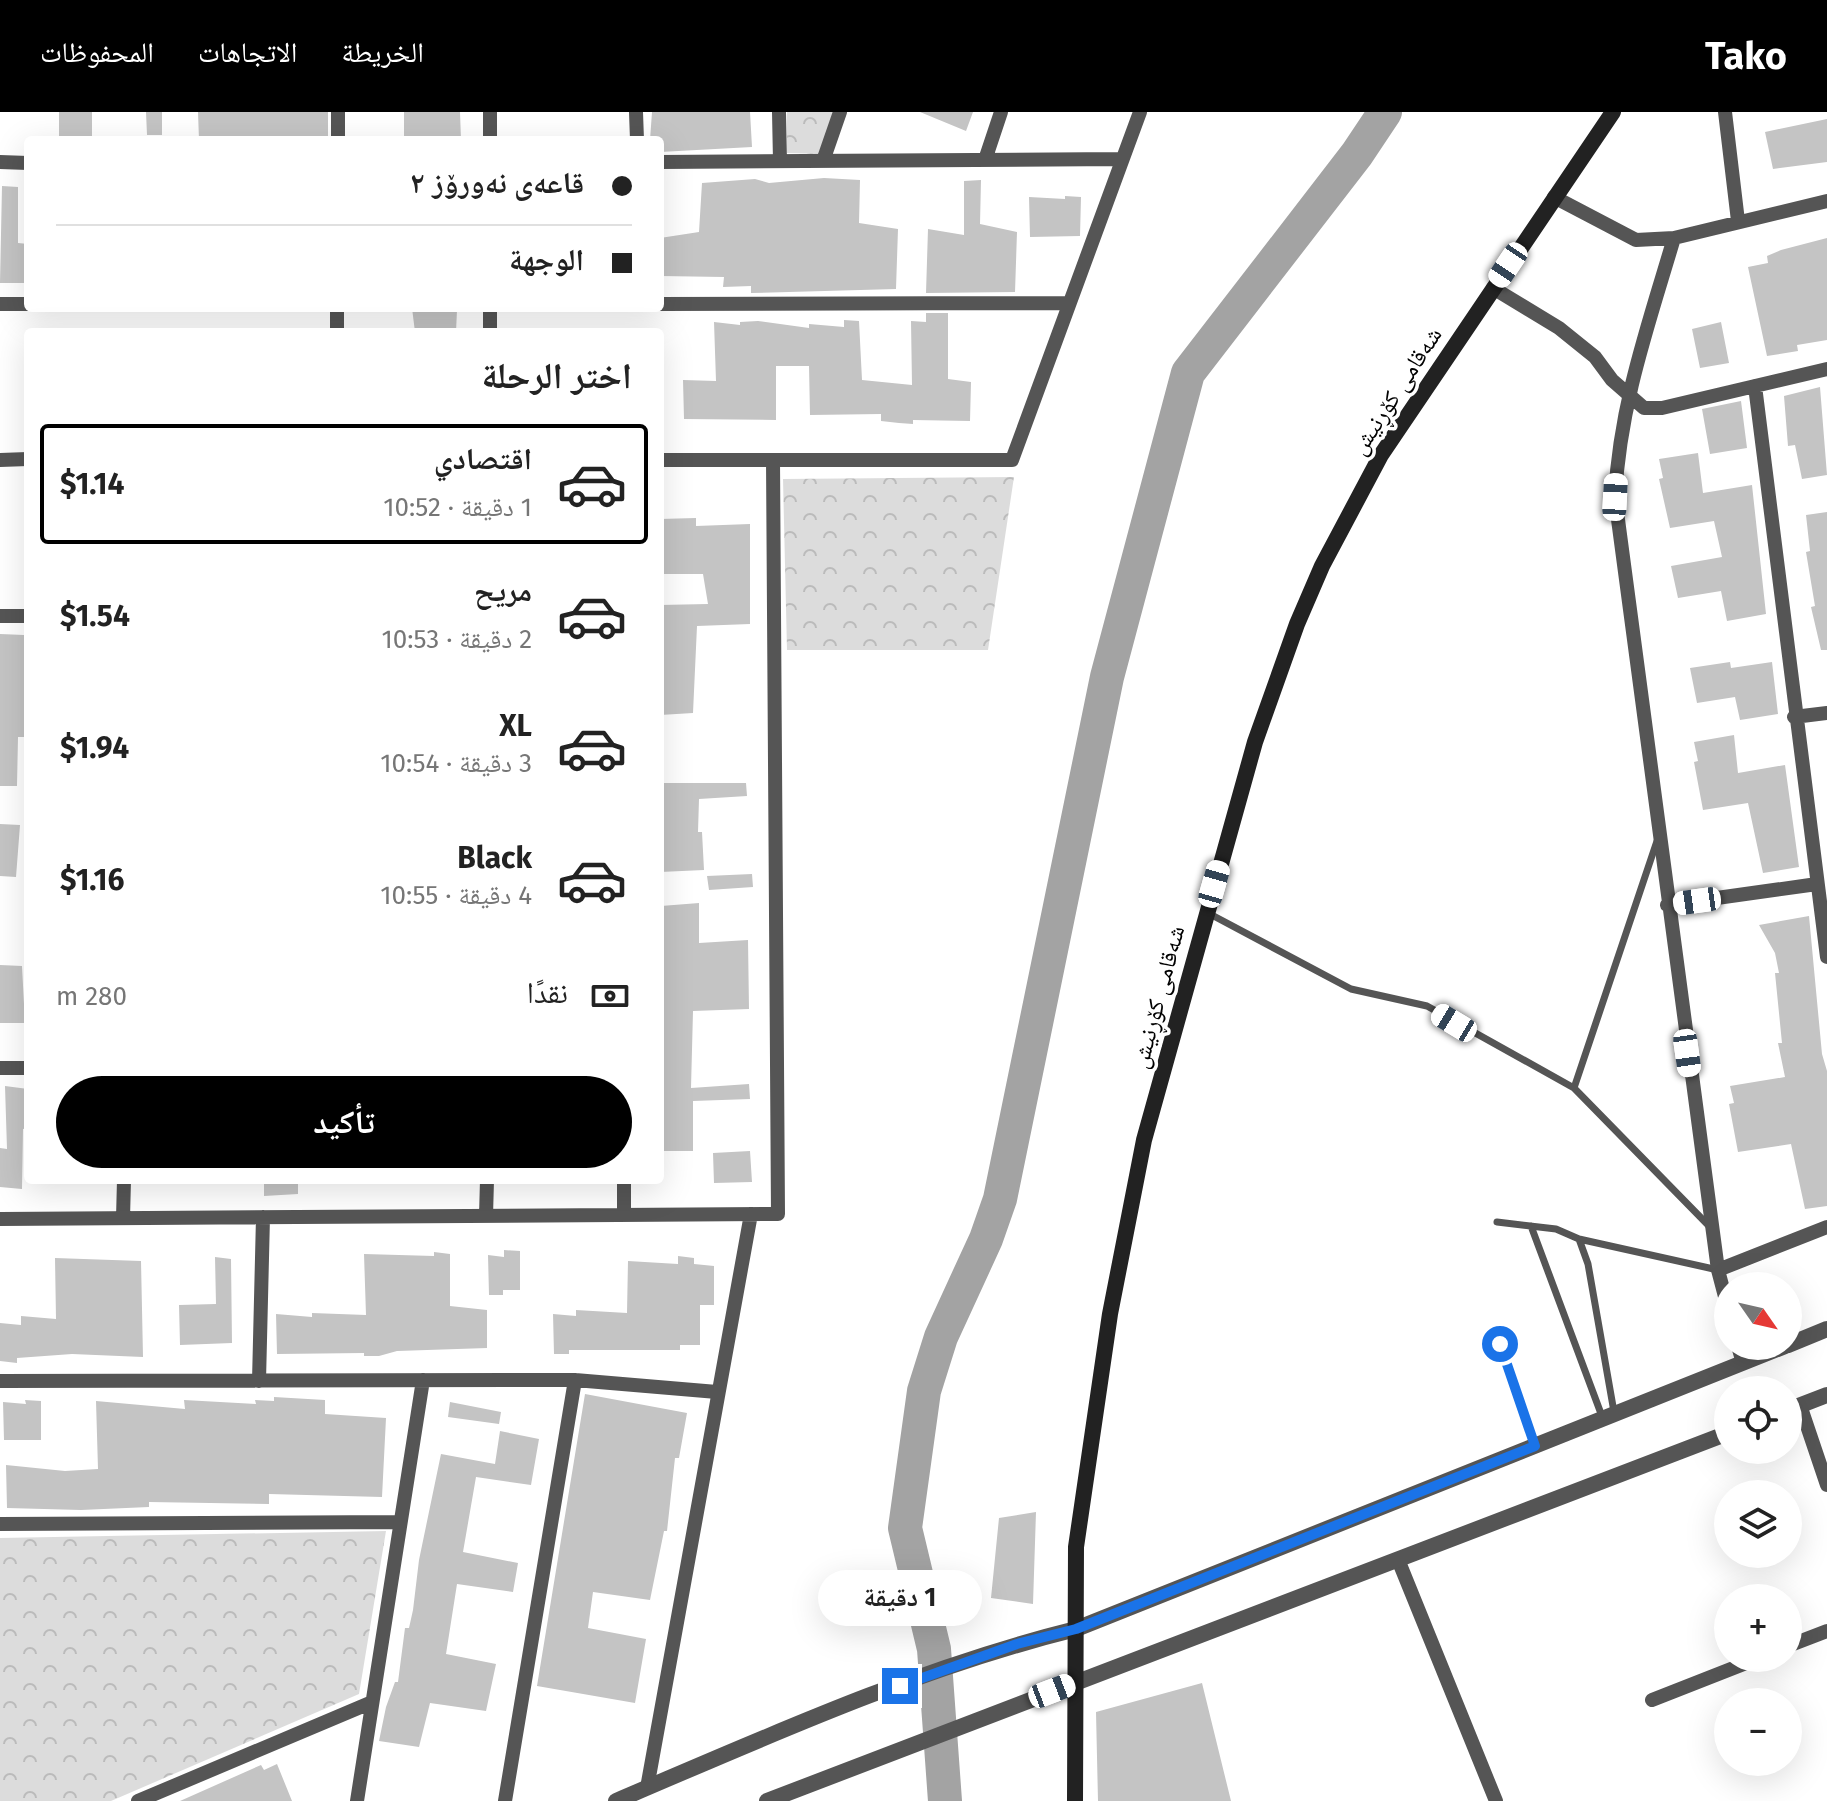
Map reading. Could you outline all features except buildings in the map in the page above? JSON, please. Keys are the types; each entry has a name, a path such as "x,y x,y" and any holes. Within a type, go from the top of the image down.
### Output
{"main road":[{"name":"شەقامی کۆڕنیش","path":"1075,1801 1074,1576 1079,1518 1112,1299 1144,1140 1255,742 1297,624 1322,566 1381,455 1613,112"}],"street":[{"path":"338,112 338,136"},
{"path":"490,112 490,136"},
{"path":"636,112 637,136"},
{"path":"779,112 780,161"},
{"path":"823,161 840,112"},
{"path":"985,160 1001,112"},
{"path":"664,460 1012,460 1140,112"},
{"path":"1725,112 1738,221"},
{"path":"664,162 1122,159"},
{"path":"0,162 24,163"},
{"path":"1554,197 1636,240 1674,238 1827,201"},
{"path":"1674,238 1628,394 1618,441 1615,497 1658,839 1718,1270 1827,1227"},
{"path":"1493,288 1559,328 1595,357 1612,380 1644,408 1662,408 1827,369"},
{"path":"664,304 1068,303"},
{"path":"0,304 24,304"},
{"path":"1755,386 1794,717 1827,957"},
{"path":"0,460 24,459"},
{"path":"0,1219 778,1214 773,460"},
{"path":"0,616 24,616"},
{"path":"1794,717 1827,713"},
{"path":"1667,905 1817,884"},
{"path":"0,1068 24,1068"},
{"path":"123,1218 124,1184"},
{"path":"486,1216 487,1184"},
{"path":"624,1184 624,1215"},
{"path":"647,1788 751,1214"},
{"path":"259,1381 263,1217"},
{"path":"1802,1339 1827,1329"},
{"path":"616,1801 871,1697 1017,1644 1076,1629 1750,1360"},
{"path":"357,1801 423,1380"},
{"path":"0,1381 575,1380 717,1392"},
{"path":"505,1801 575,1380"},
{"path":"1802,1405 1827,1395"},
{"path":"1802,1427 1827,1485"},
{"path":"767,1801 880,1755 1399,1562 1714,1438"},
{"path":"0,1524 399,1522"},
{"path":"1399,1562 1496,1801"},
{"path":"1802,1641 1827,1631"},
{"path":"1652,1700 1723,1672"},
{"path":"138,1801 370,1703"}],"lane":[{"path":"1574,1088 1658,839"},
{"path":"1206,912 1351,989 1427,1006 1574,1088 1712,1230"},
{"path":"1497,1222 1556,1229 1579,1239 1718,1270"},
{"path":"1531,1226 1609,1416"},
{"path":"1579,1239 1588,1264 1609,1416"},
{"path":"1500,1344 1535,1446"}],"green space":[{"path":"787,112 835,112 820,154 787,153"},
{"path":"1014,477 988,650 787,650 783,479"},
{"path":"386,1531 359,1694 111,1801 0,1801 0,1538"}],"waterway":[{"path":"945,1801 934,1649 905,1528 924,1391 941,1337 986,1239 1000,1199 1107,677 1188,373 1357,154 1385,112"}],"route":[{"path":"900,1686 1017,1644 1076,1629 1535,1446 1500,1344"}]}
